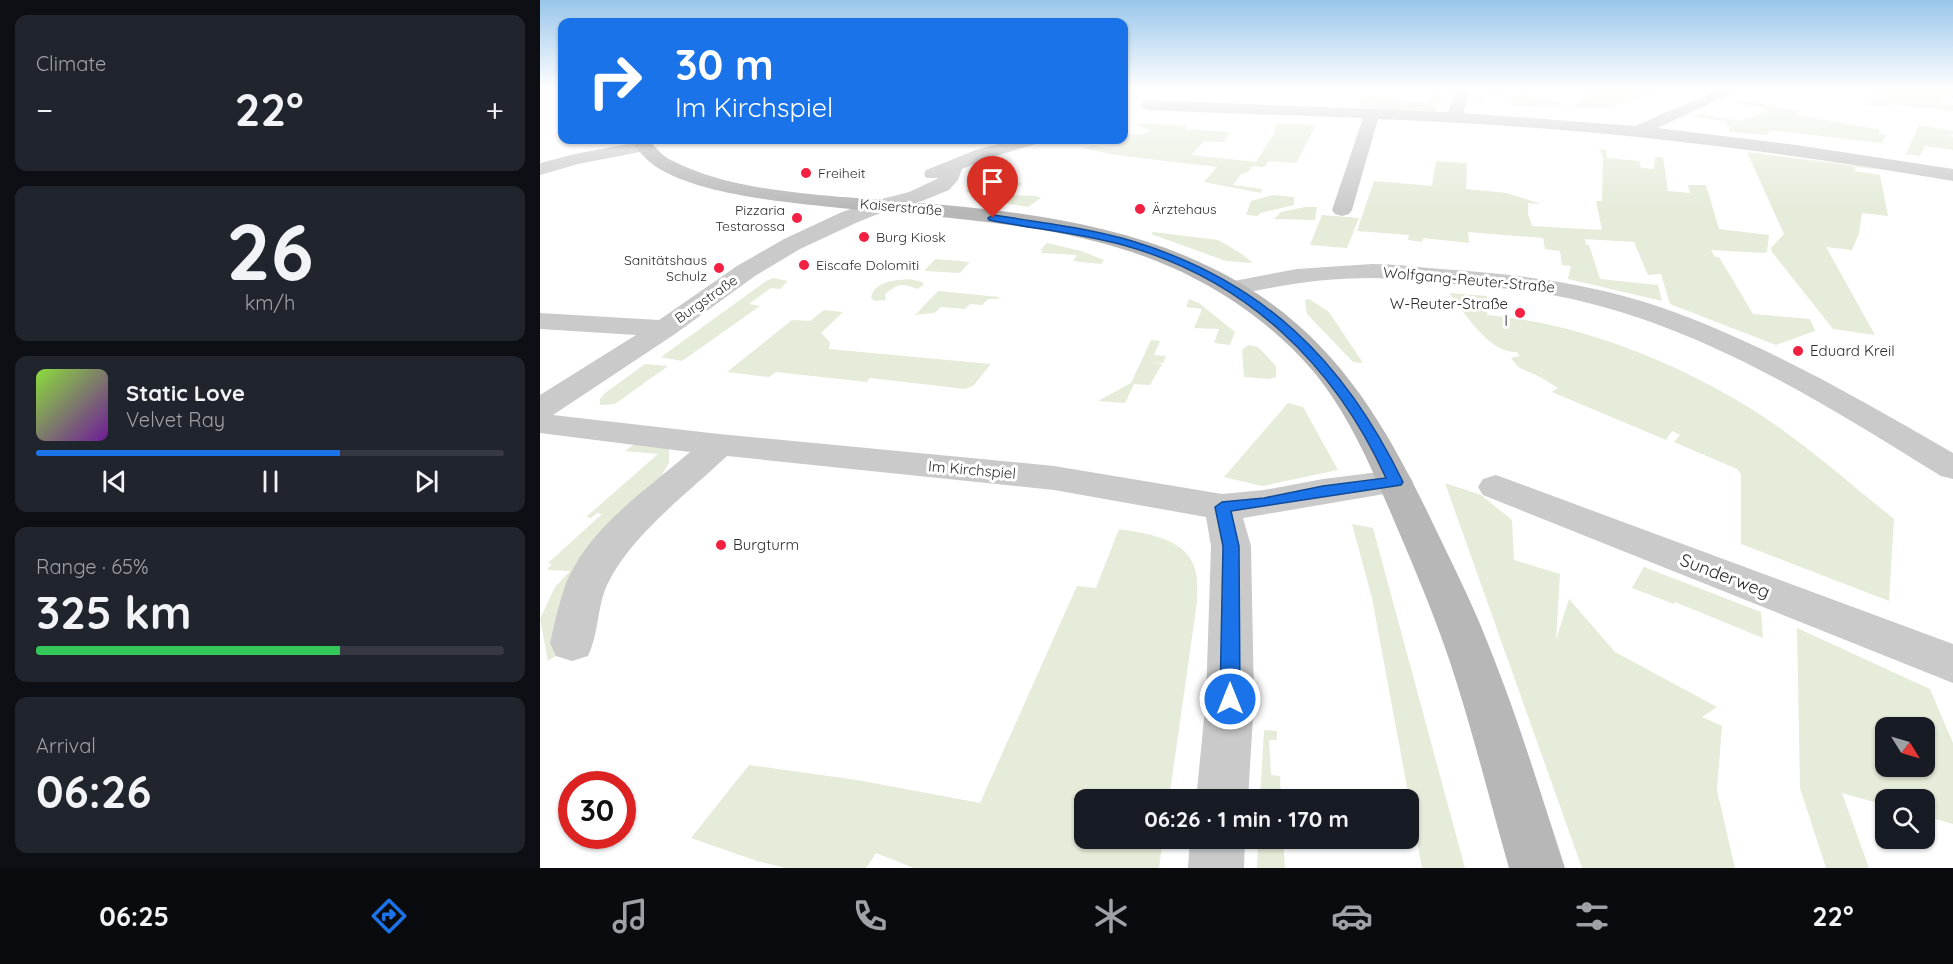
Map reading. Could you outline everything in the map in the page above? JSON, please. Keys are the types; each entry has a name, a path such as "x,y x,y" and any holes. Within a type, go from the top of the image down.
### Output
{"main road":[{"name":"Kaiserstraße","path":"645,144 650,157 668,168 713,183 782,194 957,212 1090,234 1168,257 1205,273 1257,304 1308,349 1353,407 1381,451 1477,675 1537,868"}],"street":[{"path":"1342,210 1367,130"},
{"path":"1616,130 1907,166 1953,175"},
{"path":"540,169 641,144"},
{"name":"Burgstraße","path":"540,409 665,328 746,271 792,244 881,205 915,197 942,186 948,180 954,166 982,154 1016,144"},
{"name":"Wolfgang-Reuter-Straße","path":"1232,288 1286,277 1364,270 1533,283 1606,299 1682,324 1768,362 1821,389 1953,468"},
{"path":"540,321 665,328"},
{"name":"Im Kirchspiel","path":"540,423 719,445 1054,478 1222,507 1264,503 1323,491 1395,482"},
{"path":"572,643 585,588 600,558 622,532 719,445"},
{"name":"Sunderweg","path":"1496,487 1953,664"},
{"path":"1222,507 1231,546 1230,699 1223,789"},
{"path":"1216,868 1217,849"}],"green space":[{"path":"1148,130 1230,132 1224,142 1204,141 1191,155 1256,162 1275,130 1314,130 1296,163 1269,161 1264,167 1252,166 1248,172 1241,174 1233,185 1262,189 1261,193 1204,182 1217,167 1116,155 1081,148 1092,146 1118,149 1123,145 1117,144 1128,144 1128,135 1144,134 1151,131"},
{"path":"1729,130 1878,130 1881,130 1878,134 1886,135 1882,143 1769,130 1768,135 1729,132"},
{"path":"1917,130 1953,131 1953,134 1945,134 1953,137 1953,150 1925,146 1920,156 1906,154"},
{"path":"1599,149 1606,150 1607,158 1639,161 1641,168 1654,169 1655,157 1663,157 1668,191 1690,193 1688,185 1706,185 1719,229 1769,235 1767,252 1711,250 1715,257 1719,257 1753,314 1810,319 1815,331 1776,345 1670,304 1661,274 1648,275 1634,242 1585,239 1600,279 1658,285 1662,301 1568,279 1571,266 1562,265 1560,251 1545,249 1543,238 1468,232 1469,243 1423,238 1422,242 1408,240 1409,235 1357,231 1374,181 1432,186 1436,161 1467,163 1466,189 1507,193 1541,204 1528,203 1528,214 1532,226 1602,230 1596,201 1602,201 1603,156"},
{"path":"1747,152 1888,170 1854,167 1855,171 1880,175 1888,216 1862,213 1859,233 1852,250 1826,247 1875,335 1833,329 1772,252 1771,248 1784,234"},
{"path":"982,172 990,175 983,181 993,183 1005,179 1023,184 1010,190 1009,193 1041,198 1028,207 979,199 966,191 968,181 974,173"},
{"path":"1273,195 1294,197 1294,205 1260,213 1258,216 1246,215 1251,201"},
{"path":"1317,207 1315,220 1274,219 1281,212"},
{"path":"1322,215 1359,218 1347,248 1310,245"},
{"path":"1153,232 1218,240 1253,263 1226,261 1151,234"},
{"path":"1047,243 1081,251 1104,260 1101,264 1073,261 1077,255 1041,253 1043,250 1040,250"},
{"path":"935,259 970,262 960,273 924,271"},
{"path":"773,278 788,281 780,289 771,288 749,304 760,306 682,361 661,357 766,281"},
{"path":"910,279 922,282 924,285 917,289 900,285 885,294 886,300 875,301 871,298 876,288 881,285"},
{"path":"938,291 1000,297 988,299 982,305 970,304 965,309 941,307 934,313 915,315"},
{"path":"1449,293 1487,296 1487,315 1556,326 1625,347 1723,392 1771,422 1807,448 1894,519 1889,601 1741,544 1741,474 1737,469 1674,442 1680,435 1672,431 1666,440 1552,392 1558,388 1517,365 1511,358 1520,356 1517,352 1507,351 1487,339"},
{"path":"1189,299 1199,303 1235,332 1230,345 1214,343 1219,329 1194,328 1202,309 1186,307"},
{"path":"1309,299 1329,312 1363,363 1353,362 1307,314 1305,300"},
{"path":"824,310 843,312 821,333 830,342 829,349 991,364 973,386 965,389 870,378 867,382 776,372 769,377 727,372 792,320 810,321"},
{"path":"1151,340 1160,341 1154,355 1166,356 1163,363 1151,362 1162,364 1150,385 1134,384 1125,403 1098,401 1131,383"},
{"path":"1248,345 1258,347 1276,366 1276,377 1269,379 1244,377 1242,350"},
{"path":"645,364 668,366 615,404 600,405 600,399 605,393"},
{"path":"1288,403 1303,407 1338,470 1262,486 1224,477"},
{"path":"636,443 667,447 669,463 557,655 548,661 540,619 555,587 570,571 547,570 552,564 548,563 602,514 597,513 591,518 586,517 658,454 625,451"},
{"path":"1445,483 1481,495 1512,520 1514,560 1560,574 1556,640 1569,599 1615,652 1717,707 1702,717 1722,726 1717,790 1735,868 1582,868"},
{"path":"1352,524 1373,528 1465,868 1422,868 1418,849 1419,789 1407,789 1372,598"},
{"path":"1119,529 1155,536 1176,545 1192,561 1197,576 1197,602 1170,789 1074,789 1074,849 1162,849 1159,868 914,868 876,853 866,868 786,868 757,861 691,838 749,765 857,780 980,803 1077,586 1096,588"},
{"path":"1644,567 1761,612 1763,638 1675,602 1674,604 1632,588"},
{"path":"1797,628 1930,689 1953,743 1953,824 1935,819 1935,789 1875,789 1875,802 1842,793 1869,868 1826,868 1800,788"},
{"path":"1264,730 1277,731 1277,740 1269,740 1271,775 1280,776 1281,789 1261,789"},
{"path":"1258,849 1284,849 1285,868 1257,868"}],"place":[{"name":"Freiheit","path":"806,173"},
{"name":"Ärztehaus","path":"1140,209"},
{"name":"Pizzaria Testarossa","path":"797,218"},
{"name":"Burg Kiosk","path":"864,237"},
{"name":"Eiscafe Dolomiti","path":"804,265"},
{"name":"Sanitätshaus Schulz","path":"719,268"},
{"name":"W-Reuter-Straße I","path":"1520,313"},
{"name":"Eduard Kreil","path":"1798,351"},
{"name":"Burgturm","path":"721,545"}],"route":[{"path":"993,218 1081,232 1128,243 1196,268 1232,288 1257,304 1308,349 1337,384 1381,451 1395,482 1323,491 1264,503 1222,507 1231,546 1230,699"}]}
